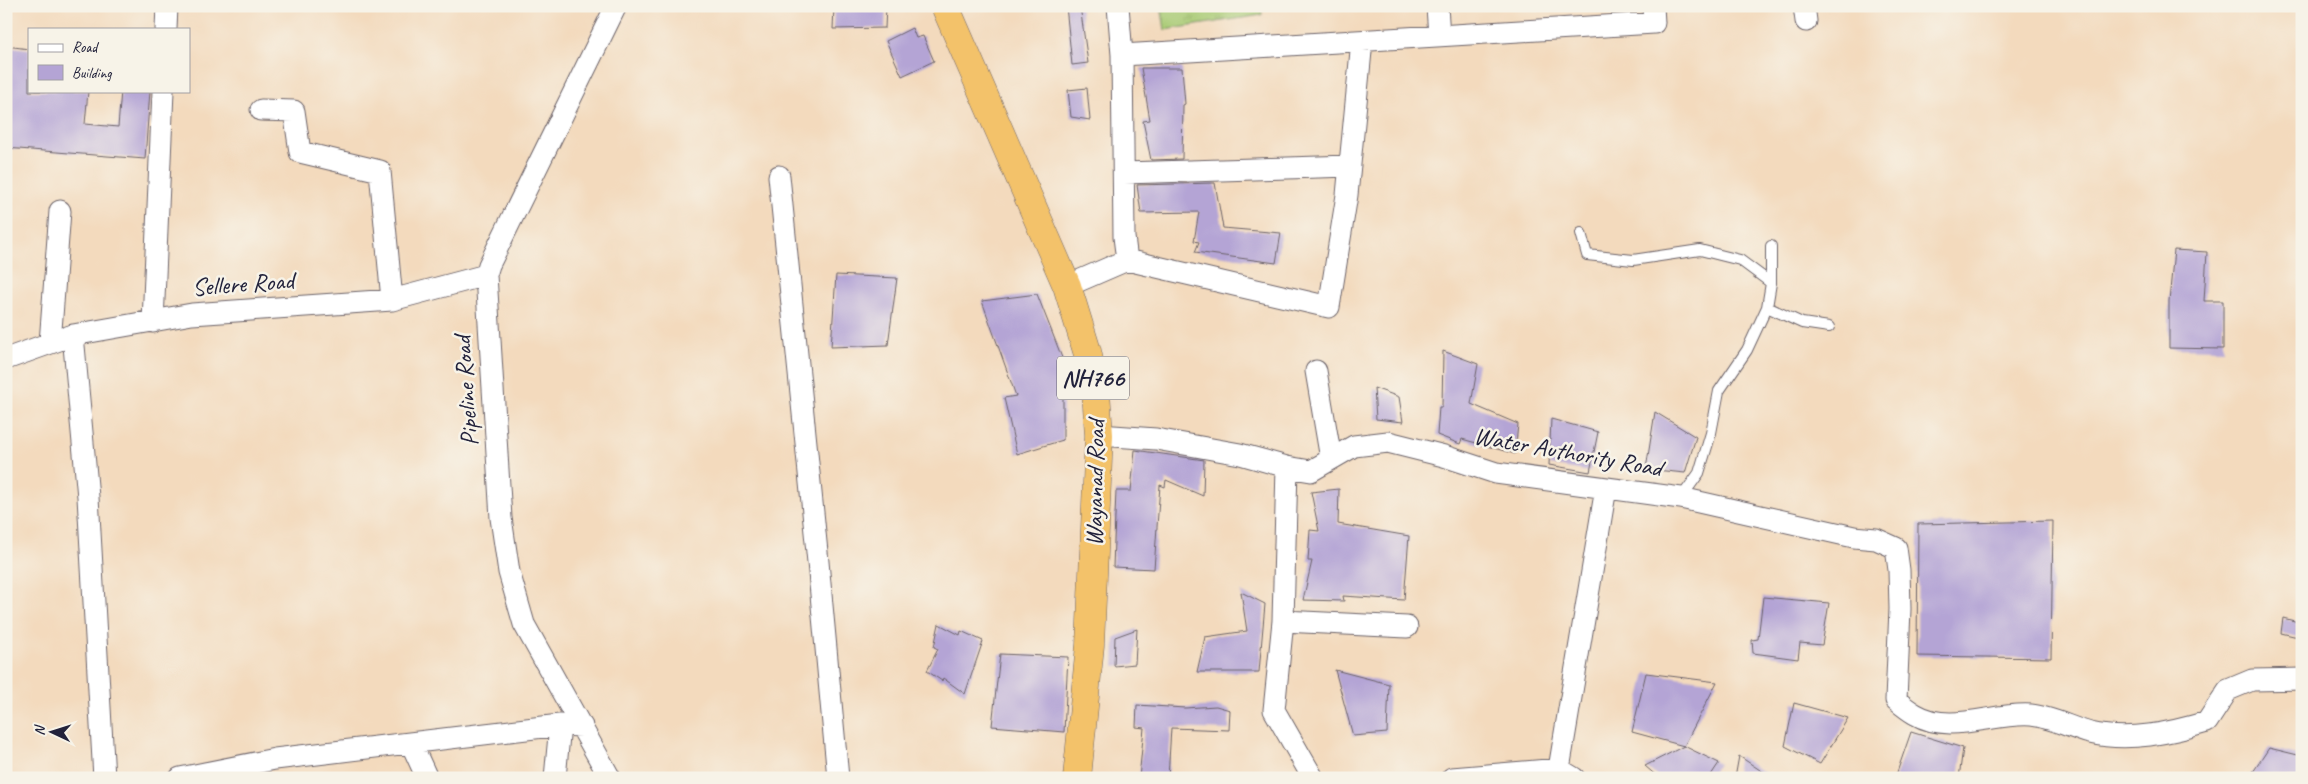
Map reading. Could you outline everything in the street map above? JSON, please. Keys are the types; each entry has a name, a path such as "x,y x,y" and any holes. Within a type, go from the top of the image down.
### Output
{"highway":[{"name":"Wayanad Road","path":"945,6 1066,286 1087,351 1096,392 1099,435 1090,645 1077,778"}],"street":[{"path":"166,28 167,6"},
{"name":"Pipeline Road","path":"610,778 524,624 509,572 501,518 486,275 489,265 616,6"},
{"path":"1118,6 1122,55 1124,237 1127,260"},
{"path":"1437,6 1439,36"},
{"path":"1122,55 1654,23 1654,6"},
{"path":"1066,286 1127,260 1329,307 1350,166 1362,40"},
{"path":"153,322 163,92"},
{"path":"261,110 294,111 300,152 380,171 392,300"},
{"path":"1124,173 1350,166"},
{"path":"779,176 838,778"},
{"path":"50,343 60,211"},
{"name":"Sellere Road","path":"6,359 73,335 192,314 392,300 486,275"},
{"path":"73,335 88,497 104,778"},
{"path":"1316,371 1331,459"},
{"name":"Water Authority Road","path":"1099,435 1156,439 1240,454 1287,467 1311,471 1354,446 1388,442 1444,456 1496,473 1681,498 1854,537 1876,539 1896,548 1899,570 1900,609 1896,700 1915,715 1935,722 1968,723 1999,716 2033,715 2092,733 2151,736 2207,722 2228,690 2252,680 2302,679"},
{"path":"1287,467 1283,621 1274,710 1314,778"},
{"path":"1452,778 1566,773 1606,488"},
{"path":"1283,621 1407,627"},
{"path":"555,778 560,725"},
{"path":"180,778 274,760 560,725 582,726"},
{"path":"411,743 427,778"}],"lane":[{"path":"1581,233 1587,255 1633,260 1700,250 1740,260 1771,283"},
{"path":"1681,498 1699,473 1711,433 1719,390 1747,350 1767,306 1771,283 1771,246"},
{"path":"1767,306 1802,323 1829,327"}],"green space":[{"path":"1161,6 1261,6 1262,15 1165,30"}],"building":[{"path":"834,6 886,6 885,28 833,29"},
{"path":"1066,6 1080,6 1088,63 1072,65"},
{"path":"912,28 916,38 923,36 934,61 902,76 886,41"},
{"path":"6,46 28,49 28,92 88,92 85,124 118,127 121,92 150,92 145,159 6,148"},
{"path":"1141,68 1182,68 1185,104 1183,105 1182,159 1151,160 1143,121 1150,120"},
{"path":"1087,88 1090,120 1071,117 1068,90"},
{"path":"1215,183 1223,228 1281,233 1276,263 1195,252 1199,242 1194,241 1199,212 1141,213 1137,185"},
{"path":"2174,250 2207,252 2204,301 2223,301 2223,349 2169,348 2169,301"},
{"path":"836,275 897,278 888,345 831,347"},
{"path":"1037,294 1066,368 1063,369 1063,440 1017,454 1004,398 1016,396 982,301"},
{"path":"1443,351 1478,364 1471,404 1518,424 1515,454 1462,439 1460,444 1437,435 1439,407 1442,407"},
{"path":"1374,388 1399,397 1403,422 1376,419"},
{"path":"1655,412 1696,437 1685,473 1646,469"},
{"path":"1551,419 1598,432 1590,472 1549,465"},
{"path":"1135,450 1204,460 1203,496 1166,480 1165,487 1160,485 1154,569 1113,567 1116,491 1131,491"},
{"path":"1339,489 1338,524 1409,536 1404,600 1343,596 1344,601 1303,600 1312,561 1308,561 1310,530 1319,531 1311,492"},
{"path":"2053,521 2051,658 1917,656 1918,524"},
{"path":"1241,592 1265,604 1259,672 1197,672 1205,637 1247,631"},
{"path":"1763,597 1829,603 1822,645 1800,643 1798,659 1753,653 1752,640 1758,639"},
{"path":"2283,618 2302,623 2302,638 2281,633"},
{"path":"939,624 960,635 961,631 983,641 965,694 943,678 942,681 927,671 938,649 934,647"},
{"path":"1137,629 1135,664 1114,666 1115,637"},
{"path":"1000,654 1068,657 1064,732 992,726"},
{"path":"1335,670 1389,684 1387,733 1353,736"},
{"path":"1646,673 1717,682 1684,746 1632,732"},
{"path":"1794,703 1848,718 1820,764 1785,746"},
{"path":"1137,705 1185,708 1216,706 1230,710 1229,730 1171,728 1168,778 1139,778 1144,728 1136,727"},
{"path":"1911,732 1963,748 1959,778 1895,778"},
{"path":"1684,746 1719,763 1709,778 1659,778 1645,766"},
{"path":"2269,748 2302,756 2302,778 2249,778"},
{"path":"1739,756 1772,778 1735,778"}]}
